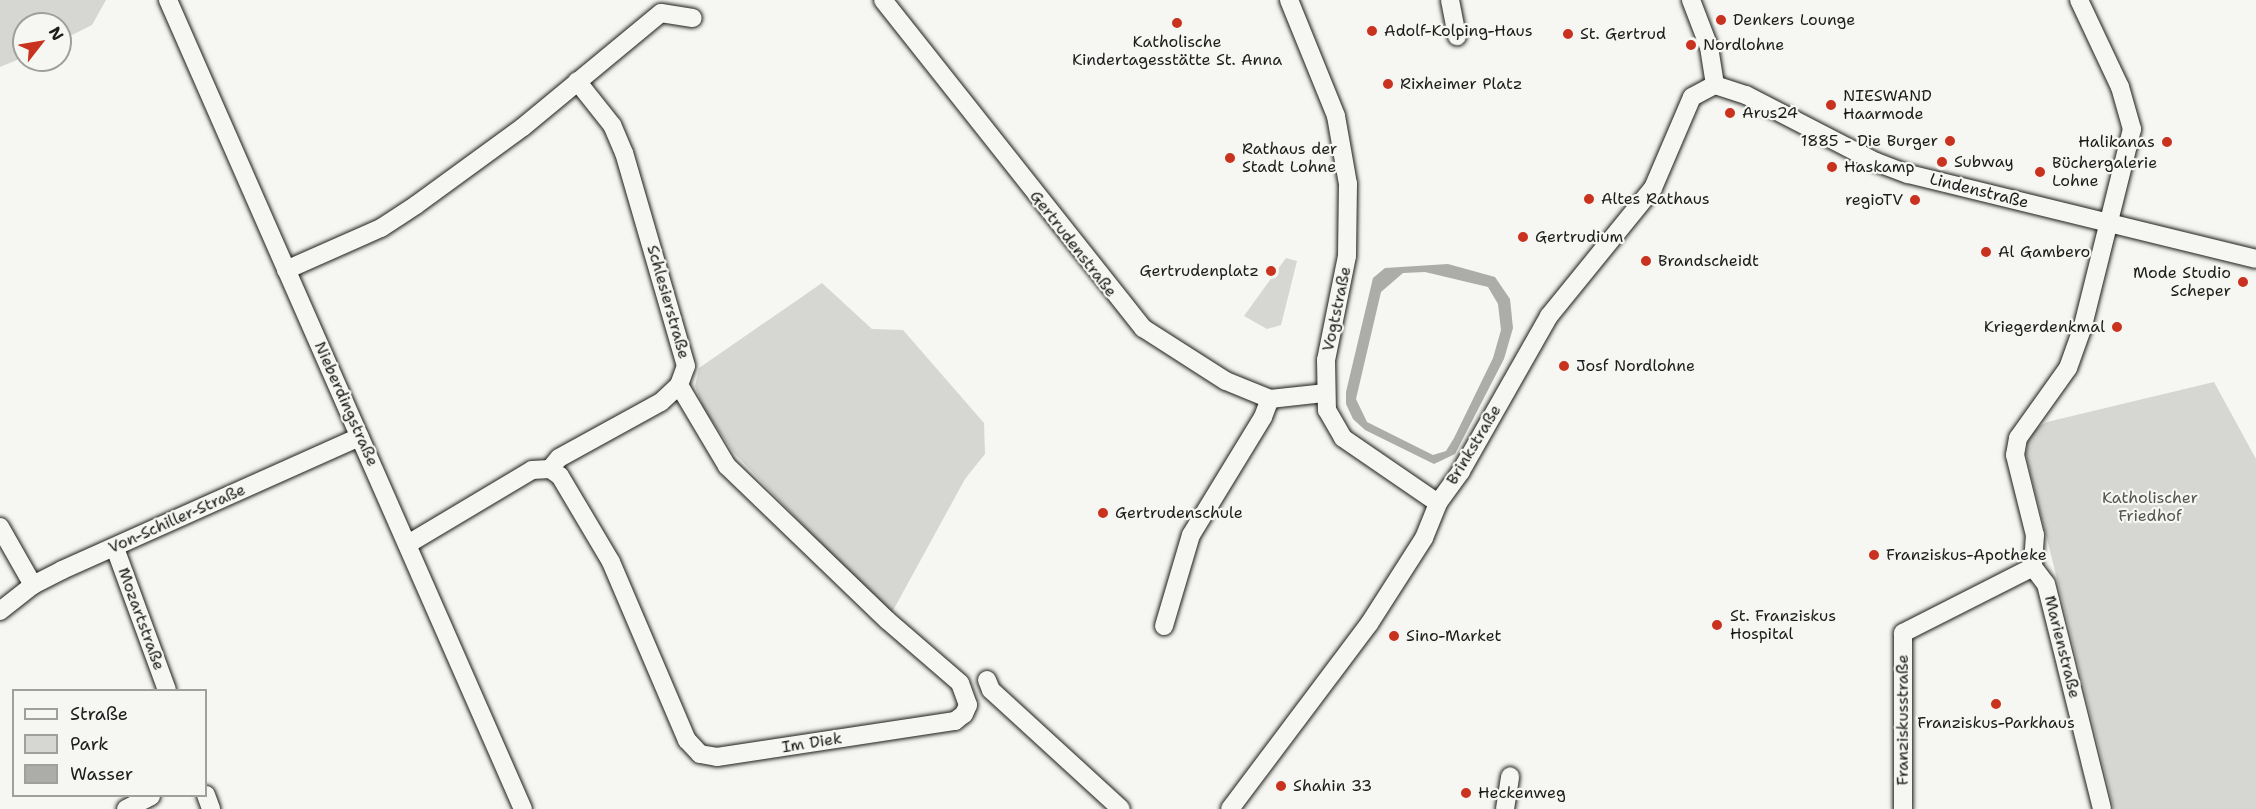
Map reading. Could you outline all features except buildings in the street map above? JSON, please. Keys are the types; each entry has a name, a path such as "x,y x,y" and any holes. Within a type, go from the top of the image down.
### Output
{"street":[{"name":"Nieberdingstraße","path":"168,0 523,809"},
{"name":"Gertrudenstraße","path":"883,0 1143,328 1226,381 1270,399 1324,393"},
{"name":"Vogtstraße","path":"1288,0 1336,116 1348,184 1347,256 1326,360 1324,393 1327,410 1343,438 1438,502"},
{"path":"1450,0 1457,36"},
{"path":"1691,0 1709,47 1715,85"},
{"path":"2033,567 2035,535 2015,455 2018,438 2067,368 2110,223 2132,129 2120,87 2079,0"},
{"path":"286,270 381,228 416,205 523,127 661,13 693,18"},
{"name":"Schlesierstraße","path":"550,469 559,458 661,402 679,386 686,366 681,338 624,153 612,125 577,81"},
{"name":"Lindenstraße","path":"1715,85 1746,96 1876,162 1908,174 2256,259"},
{"name":"Brinkstraße","path":"1230,809 1369,624 1424,538 1438,502 1461,471 1550,316 1653,188 1692,97 1715,85"},
{"name":"Im Diek","path":"550,469 560,476 611,562 687,740 700,754 728,756 955,721 964,714 968,705 960,683 887,620 727,466 679,386"},
{"path":"1164,626 1191,535 1263,417 1270,399"},
{"name":"Von-Schiller-Straße","path":"0,611 33,585 360,437"},
{"path":"408,544 532,470 550,469"},
{"path":"0,526 33,585"},
{"name":"Mozartstraße","path":"115,548 167,689"},
{"name":"Franziskusstraße","path":"1903,809 1903,633 2033,567"},
{"name":"Marienstraße","path":"2033,567 2046,584 2102,809"},
{"path":"987,680 991,690 1121,809"},
{"path":"1505,809 1510,776"},
{"path":"126,809 147,797"}],"green space":[{"path":"0,0 106,0 92,25 72,35 72,12 12,12 12,62 0,67"},
{"path":"1286,258 1297,261 1281,325 1267,329 1244,316"},
{"path":"822,283 872,329 903,330 984,423 985,454 965,479 890,616 734,453 704,409 695,386 699,368"},
{"name":"Katholischer Friedhof","path":"2214,382 2256,459 2256,809 2114,809 2026,454 2028,442 2035,429 2047,422"}],"water":[{"path":"1448,264 1495,277 1510,299 1513,328 1504,359 1455,454 1434,464 1365,430 1353,419 1346,404 1346,392 1373,278 1385,268","holes":["1425,272 1488,287 1498,304 1501,330 1493,358 1446,451 1433,455 1367,422 1356,399 1381,292 1403,273"]}],"place":[{"name":"Denkers Lounge","path":"1721,20"},
{"name":"Katholische Kindertagesstätte St. Anna","path":"1177,23"},
{"name":"Adolf-Kolping-Haus","path":"1372,31"},
{"name":"St. Gertrud","path":"1568,34"},
{"name":"Nordlohne","path":"1691,45"},
{"name":"Rixheimer Platz","path":"1388,84"},
{"name":"NIESWAND Haarmode","path":"1831,105"},
{"name":"Arus24","path":"1730,113"},
{"name":"1885 - Die Burger","path":"1950,141"},
{"name":"Halikanas","path":"2167,142"},
{"name":"Rathaus der Stadt Lohne","path":"1230,158"},
{"name":"Subway","path":"1942,162"},
{"name":"Haskamp","path":"1832,167"},
{"name":"Büchergalerie Lohne","path":"2040,172"},
{"name":"Altes Rathaus","path":"1589,199"},
{"name":"regioTV","path":"1915,200"},
{"name":"Gertrudium","path":"1523,237"},
{"name":"Al Gambero","path":"1986,252"},
{"name":"Brandscheidt","path":"1646,261"},
{"name":"Gertrudenplatz","path":"1271,271"},
{"name":"Mode Studio Scheper","path":"2243,282"},
{"name":"Kriegerdenkmal","path":"2117,327"},
{"name":"Josf Nordlohne","path":"1564,366"},
{"name":"Gertrudenschule","path":"1103,513"},
{"name":"Franziskus-Apotheke","path":"1874,555"},
{"name":"St. Franziskus Hospital","path":"1717,625"},
{"name":"Sino-Market","path":"1394,636"},
{"name":"Franziskus-Parkhaus","path":"1996,704"},
{"name":"Shahin 33","path":"1281,786"},
{"name":"Heckenweg","path":"1466,793"}]}
